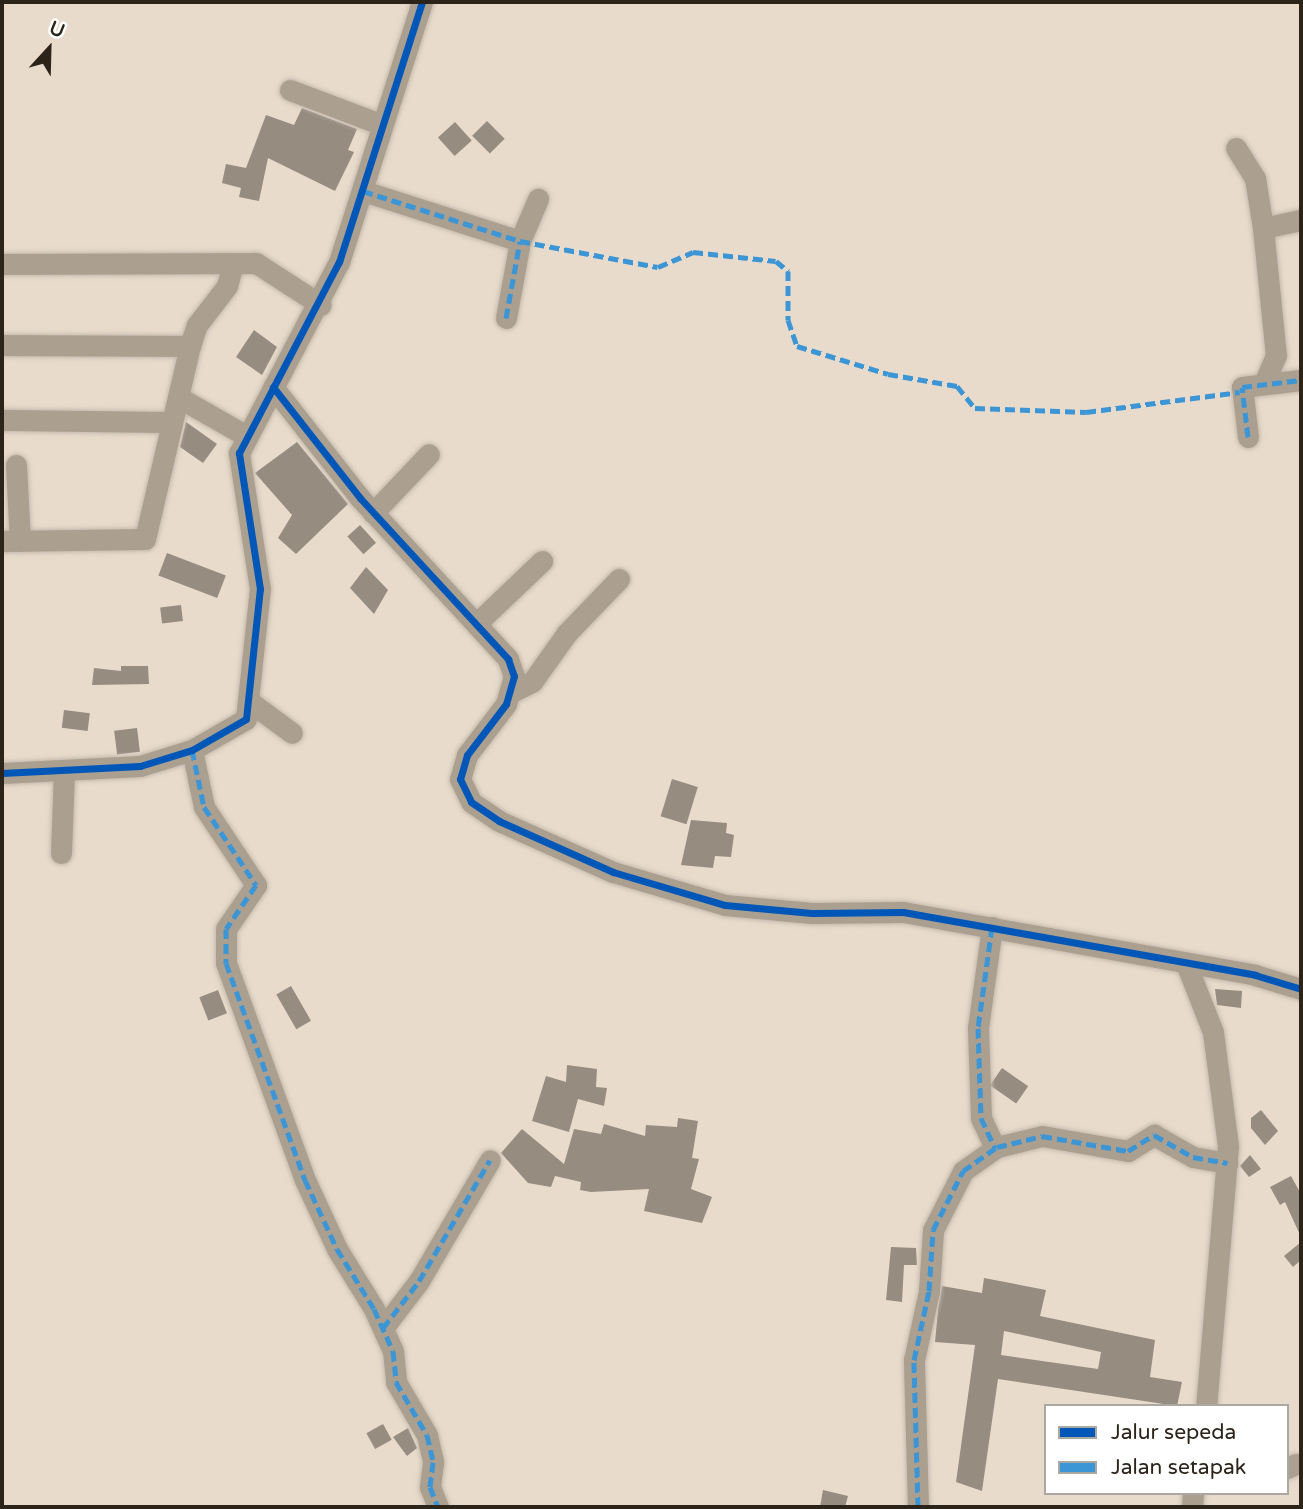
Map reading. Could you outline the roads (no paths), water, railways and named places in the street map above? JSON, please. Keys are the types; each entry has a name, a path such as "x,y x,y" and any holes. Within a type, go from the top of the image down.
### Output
{"street":[{"path":"2,773 140,766 192,750 244,723 250,702 260,589 239,475 245,435 321,304 363,191 380,124 422,2"},
{"path":"290,90 380,124"},
{"path":"1236,148 1255,178 1263,228 1276,355 1265,381"},
{"path":"363,191 520,241"},
{"path":"506,318 520,241 538,199"},
{"path":"1263,228 1301,220"},
{"path":"2,264 262,265 321,304"},
{"path":"16,465 11,541 145,539 190,346 197,325 227,286 233,264"},
{"path":"2,345 190,346"},
{"path":"1248,437 1240,392 1249,382 1301,380"},
{"path":"273,387 373,513 508,659 514,676 510,693 467,755 462,787 471,802 540,842 613,872 725,905 812,913 903,912 1187,966 1255,975 1301,989"},
{"path":"178,397 245,435"},
{"path":"2,420 172,422"},
{"path":"373,513 429,454"},
{"path":"477,623 542,561"},
{"path":"510,693 532,682 568,633 619,579"},
{"path":"250,702 292,733"},
{"path":"192,750 204,807 256,885 226,929 226,963 305,1180 383,1328 393,1351 396,1382 432,1448 430,1487 438,1507"},
{"path":"61,853 64,771"},
{"path":"992,928 978,1028 981,1118 995,1148"},
{"path":"1187,966 1213,1032 1227,1163 1206,1404"},
{"path":"918,1507 914,1360 929,1291 933,1230 963,1171 995,1148 1042,1136 1128,1151 1154,1135 1194,1157 1227,1163"},
{"path":"383,1328 424,1273 490,1160"}]}
